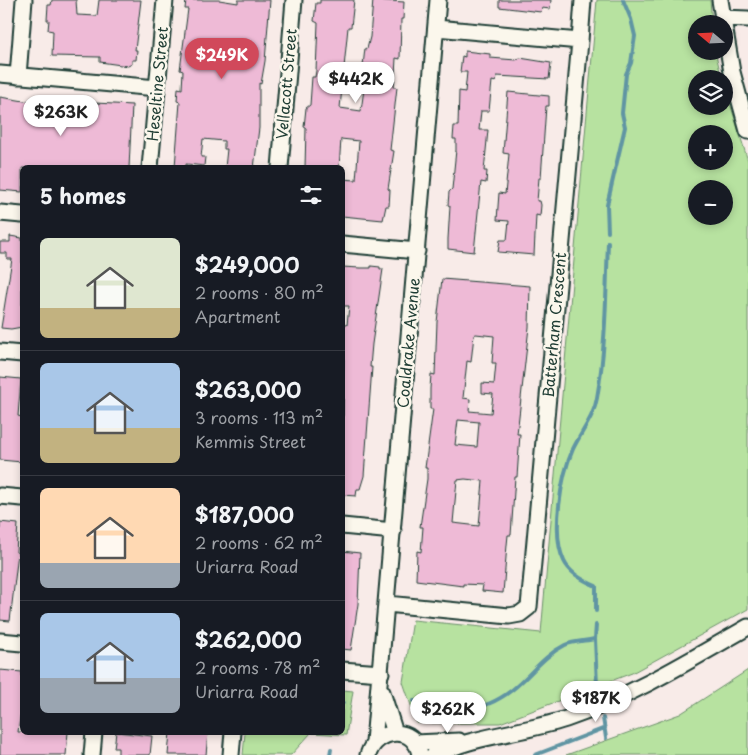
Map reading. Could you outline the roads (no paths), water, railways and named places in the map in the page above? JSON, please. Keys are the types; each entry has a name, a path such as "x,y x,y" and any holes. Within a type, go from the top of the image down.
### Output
{"street":[{"path":"18,76 24,0"},
{"name":"Heseltine Street","path":"150,165 165,0"},
{"name":"Vellacott Street","path":"280,165 294,0"},
{"name":"Coaldrake Avenue","path":"370,749 380,680 387,604 438,0"},
{"path":"436,28 580,41 583,0"},
{"path":"720,0 722,15"},
{"path":"733,20 748,18"},
{"name":"Batterham Crescent","path":"387,604 509,616 520,614 529,607 580,41"},
{"path":"730,60 748,131"},
{"path":"0,74 157,88"},
{"path":"0,213 20,215"},
{"path":"345,244 417,251"},
{"path":"0,352 20,354"},
{"path":"0,496 20,498"},
{"path":"345,526 393,531"},
{"path":"370,749 387,734 402,734 417,749 473,741 556,722 606,703 647,684 748,627"},
{"path":"0,641 20,643"},
{"path":"345,671 380,680"},
{"name":"Coaldrake Avenue","path":"380,680 395,733"},
{"path":"92,755 94,735"},
{"path":"231,755 233,735"},
{"path":"434,755 473,741"}],"waterway":[{"path":"608,232 607,205 625,127 622,113 626,74 631,63 635,36 631,19 623,0"},
{"path":"596,611 596,586 574,573 564,561 560,550 558,521 561,489 569,460 593,412 597,398 604,340 608,242"},
{"path":"414,701 440,708 453,709 477,708 488,704 512,690 557,649 572,643 595,639 596,625"},
{"path":"595,639 597,686"},
{"path":"603,718 606,738"},
{"path":"535,755 605,728"},
{"path":"330,755 331,749"}]}
